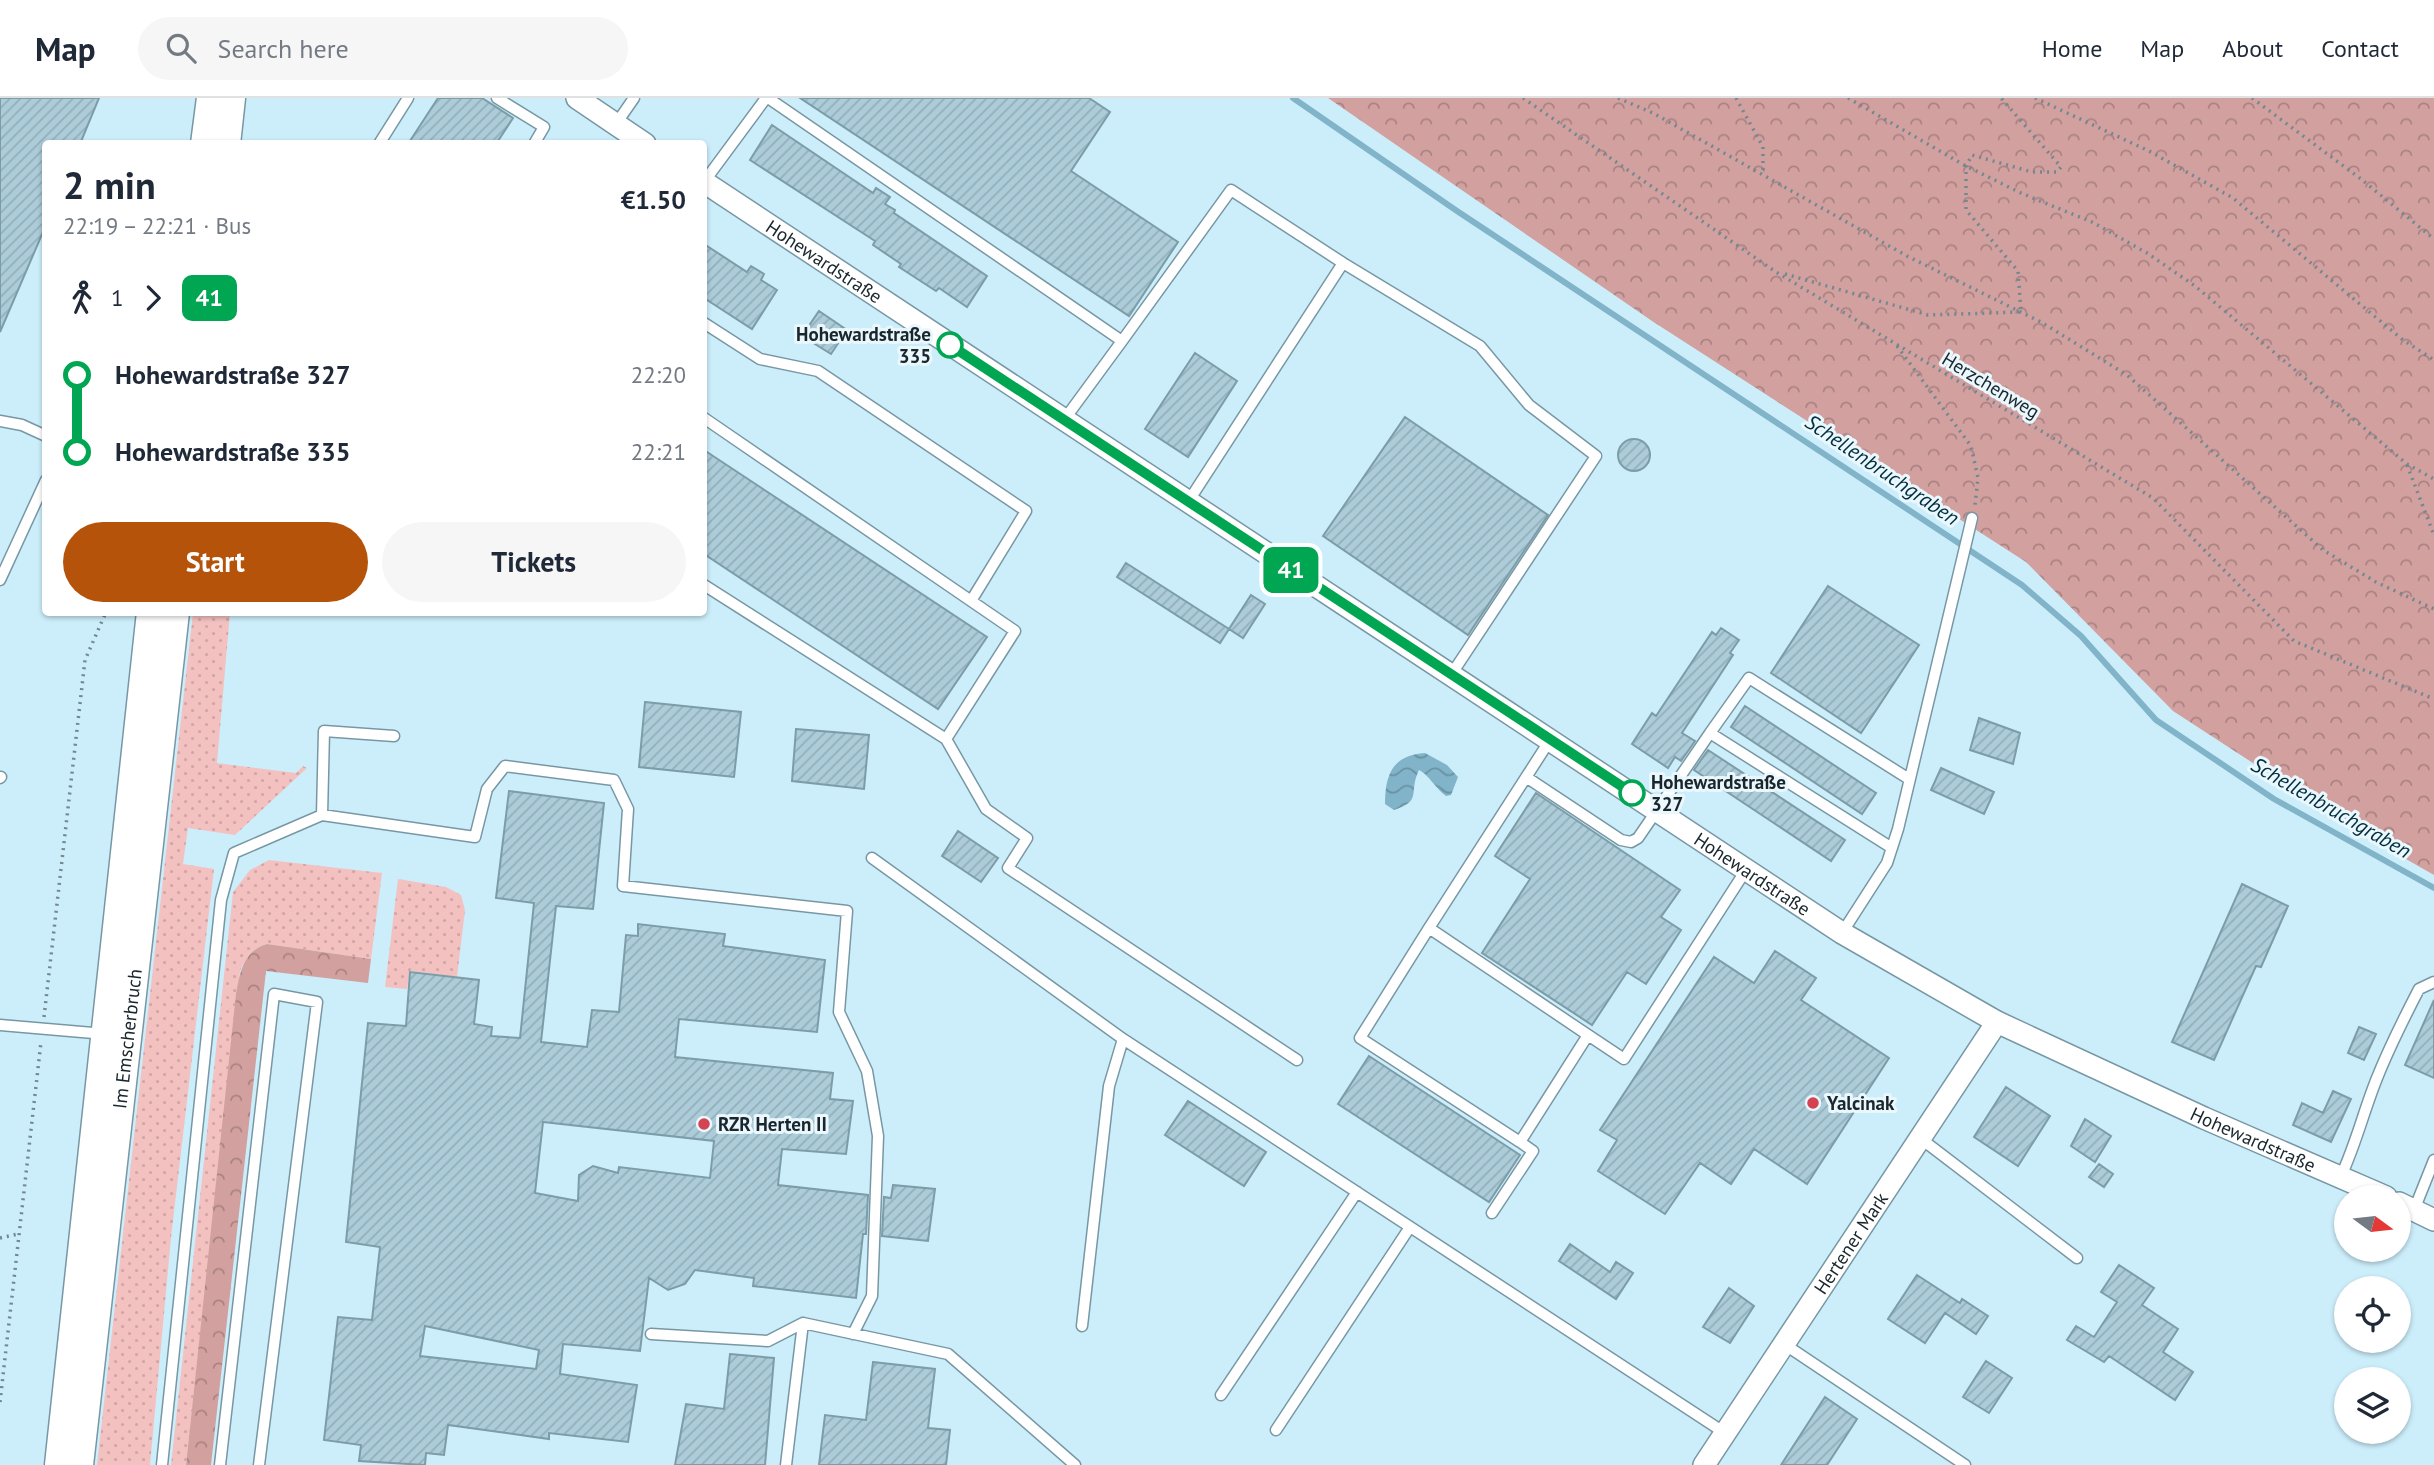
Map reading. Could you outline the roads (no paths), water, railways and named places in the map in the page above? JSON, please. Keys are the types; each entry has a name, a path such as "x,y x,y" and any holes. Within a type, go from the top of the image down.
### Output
{"main road":[{"path":"206,140 211,98"},
{"path":"226,140 231,98"},
{"name":"Im Emscherbruch","path":"59,1465 152,616"},
{"name":"Im Emscherbruch","path":"79,1465 175,616"}],"street":[{"path":"577,98 639,140"},
{"name":"Hohewardstraße","path":"707,184 1842,933 1997,1022 2207,1111 2360,1185"},
{"name":"Hertener Mark","path":"1704,1465 1997,1022"},
{"path":"2412,1210 2434,1220"}],"lane":[{"path":"382,140 408,98"},
{"path":"497,98 544,127 536,140"},
{"path":"616,124 634,98"},
{"path":"707,178 767,98 1122,341"},
{"path":"1063,420 1231,190 1343,263 1480,346 1529,405 1596,456 1451,675"},
{"path":"1188,502 1343,263"},
{"path":"707,325 760,359 818,371 1026,511 971,601"},
{"path":"707,420 1015,631 946,739"},
{"path":"0,421 22,425 42,434"},
{"path":"0,580 42,489"},
{"path":"1842,933 1887,863 1892,848 1972,518"},
{"path":"707,587 946,739 986,809 1027,838 1008,868 1297,1060"},
{"path":"1526,777 1622,839 1631,842 1638,838 1749,678 1909,779"},
{"path":"322,815 324,732 394,736"},
{"path":"1710,733 1892,848"},
{"path":"1492,1213 1533,1151 1360,1038 1550,740"},
{"path":"162,1465 221,900 234,853 322,815 475,837 487,789 505,766 614,780 628,809 623,886 847,911 839,1012 867,1070 878,1136 872,1296 853,1334"},
{"path":"872,858 1124,1039 1725,1433"},
{"path":"1429,928 1624,1059 1746,870"},
{"path":"2341,1176 2363,1124 2376,1080 2419,989 2434,982"},
{"path":"220,1465 274,995 317,1002 259,1465"},
{"path":"0,1025 106,1034"},
{"path":"1520,1142 1588,1035"},
{"path":"1082,1326 1109,1086 1124,1039"},
{"path":"1920,1138 2077,1258"},
{"path":"2412,1197 2434,1160"},
{"path":"1222,1395 1357,1192"},
{"path":"1276,1430 1410,1227"},
{"path":"786,1465 803,1323"},
{"path":"651,1334 768,1341 803,1323 948,1354 1075,1465"},
{"path":"1784,1344 1965,1465"}],"water":[{"path":"1425,753 1447,765 1458,777 1451,795 1446,796 1419,770 1412,799 1403,807 1394,810 1385,804 1389,775 1398,762"}],"waterway":[{"name":"Schellenbruchgraben","path":"1293,98 1457,211 2022,585 2081,636 2156,720 2274,799 2434,888"}],"place":[{"name":"Hohewardstraße 335","path":"950,345"},
{"name":"Hohewardstraße 327","path":"1632,793"},
{"name":"Yalcinak","path":"1813,1103"},
{"name":"RZR Herten II","path":"704,1124"}]}
